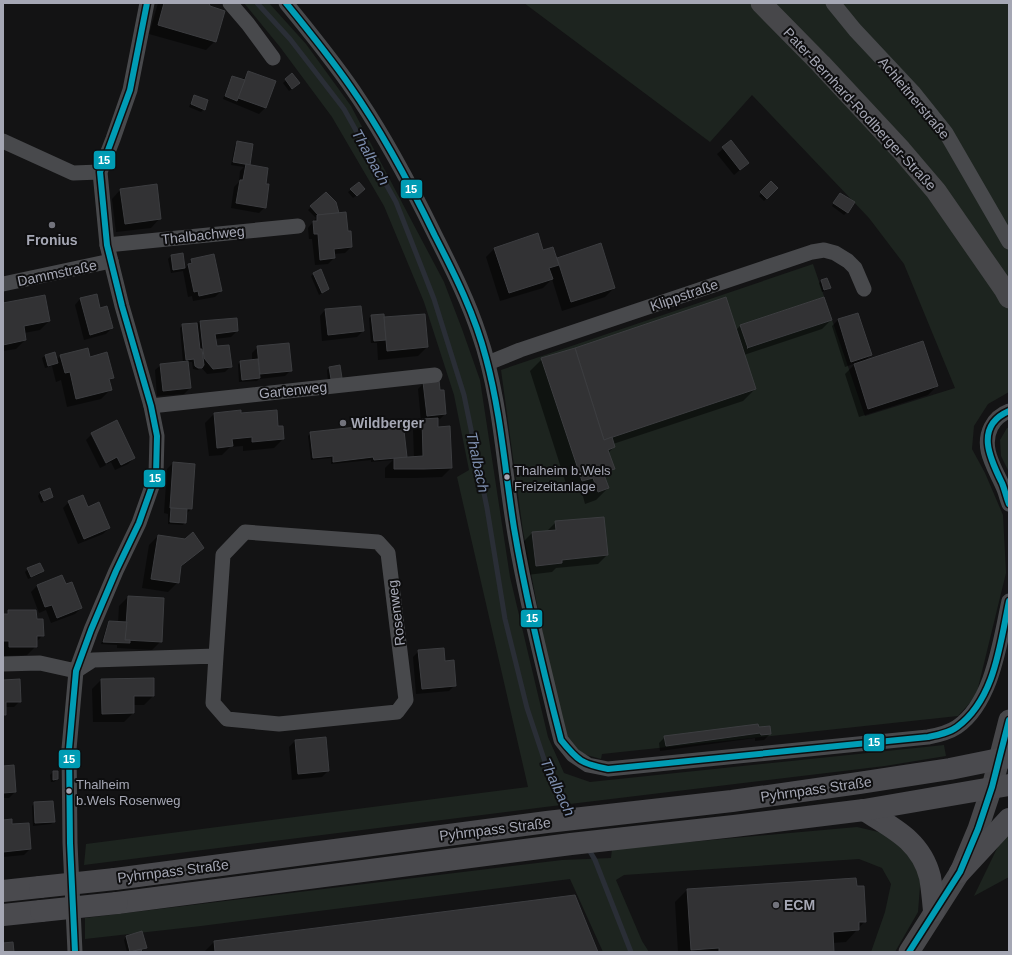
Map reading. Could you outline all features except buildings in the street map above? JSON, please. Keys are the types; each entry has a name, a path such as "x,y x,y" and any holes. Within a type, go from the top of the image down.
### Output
{"main road":[{"name":"Pater-Bernhard-Rodlberger-Straße","path":"761,3 821,64 901,150 936,191 978,250 1009,298"},
{"path":"960,872 978,829 1000,786 1009,720"},
{"name":"Pyhrnpass Straße","path":"3,891 547,822 732,801 851,784 1004,759"},
{"name":"Pyhrnpass Straße","path":"3,915 118,903 616,838 734,826 864,810 1000,786"},
{"path":"864,810 905,836 920,852 930,876 934,911"},
{"path":"909,952 960,872 1009,819"}],"street":[{"path":"75,952 70,843 69,749 76,670 116,571 139,523 156,475 157,436 151,406 122,306 107,245 100,172 114,139 130,90 146,3"},
{"path":"230,3 248,24 273,58"},
{"path":"286,3 320,45 358,98 383,137 406,177 443,251 473,318 488,362 496,405 517,547 555,716 562,740 573,755 588,765 608,769 928,737 943,734 957,727 968,718 979,703 988,684 996,658 1009,601"},
{"name":"Achleitnerstraße","path":"833,3 855,30 914,93 946,133 1009,242"},
{"path":"3,141 73,173 100,172"},
{"name":"Thalbachweg","path":"107,245 298,226"},
{"name":"Klippstraße","path":"488,362 520,350 824,250 836,253 855,268 864,289"},
{"name":"Dammstraße","path":"3,284 111,261"},
{"name":"Gartenweg","path":"151,406 435,374"},
{"path":"1009,411 1002,414 994,422 988,433 986,447 1005,490 1009,504"},
{"name":"Rosenweg","path":"246,532 378,542 388,553 406,700 397,712 279,724 227,719 213,703 216,656 223,555 246,532"},
{"path":"3,664 40,663 76,670 93,660 216,656"}],"shaded area":[{"path":"244,3 269,3 306,44 351,106 444,282 480,380 510,577 548,737 564,773 590,782 944,745 946,756 885,766 84,865 86,844 528,787 457,477 469,470 454,395 424,302 384,206 332,117 280,47"},
{"path":"524,3 1009,3 1009,392 988,404 974,426 972,449 985,473 1003,515 1006,573 976,696 958,716 602,754 601,759 583,754 565,738 558,715 523,531 501,370 813,264 865,416 955,388 904,264 869,218 752,95 710,142"},
{"path":"1007,428 1009,428 1009,472 1001,456 1000,440"},
{"path":"857,827 887,834 909,847 921,873 918,912 895,952 871,952 885,912 891,884 882,868 859,859 624,875 616,880 642,941 649,952 603,952 570,879 201,926 85,939 85,918 562,860 611,858 612,849"},
{"path":"1009,829 1009,877 974,896 1004,834"}],"waterway":[{"name":"Thalbach","path":"257,3 290,39 344,109 396,202 434,299 464,395 487,508 505,619 527,708 550,777 570,814"},
{"name":"Thalbach","path":"588,848 595,860 631,952"}],"transit line":[{"name":"15","path":"75,952 70,843 69,749 76,671 91,630 116,571 139,523 156,475 157,436 151,406 122,306 107,245 100,172 130,90 147,3"},
{"name":"15","path":"286,3 342,75 385,140 406,178 457,280 476,326 491,379 514,528 529,608 541,661 561,740 576,757 586,763 608,769 939,735 957,727 970,715 980,702 994,670 1009,601"},
{"name":"15","path":"1009,411 998,417 991,425 988,434 990,454 1009,504"},
{"name":"15","path":"909,952 960,872 978,829 992,787 1009,720"}],"place":[{"name":"Fronius","path":"52,225"},
{"name":"Wildberger","path":"343,423"},
{"name":"Thalheim b.Wels Freizeitanlage","path":"507,477"},
{"name":"Thalheim b.Wels Rosenweg","path":"69,791"},
{"name":"ECM","path":"776,905"}]}
